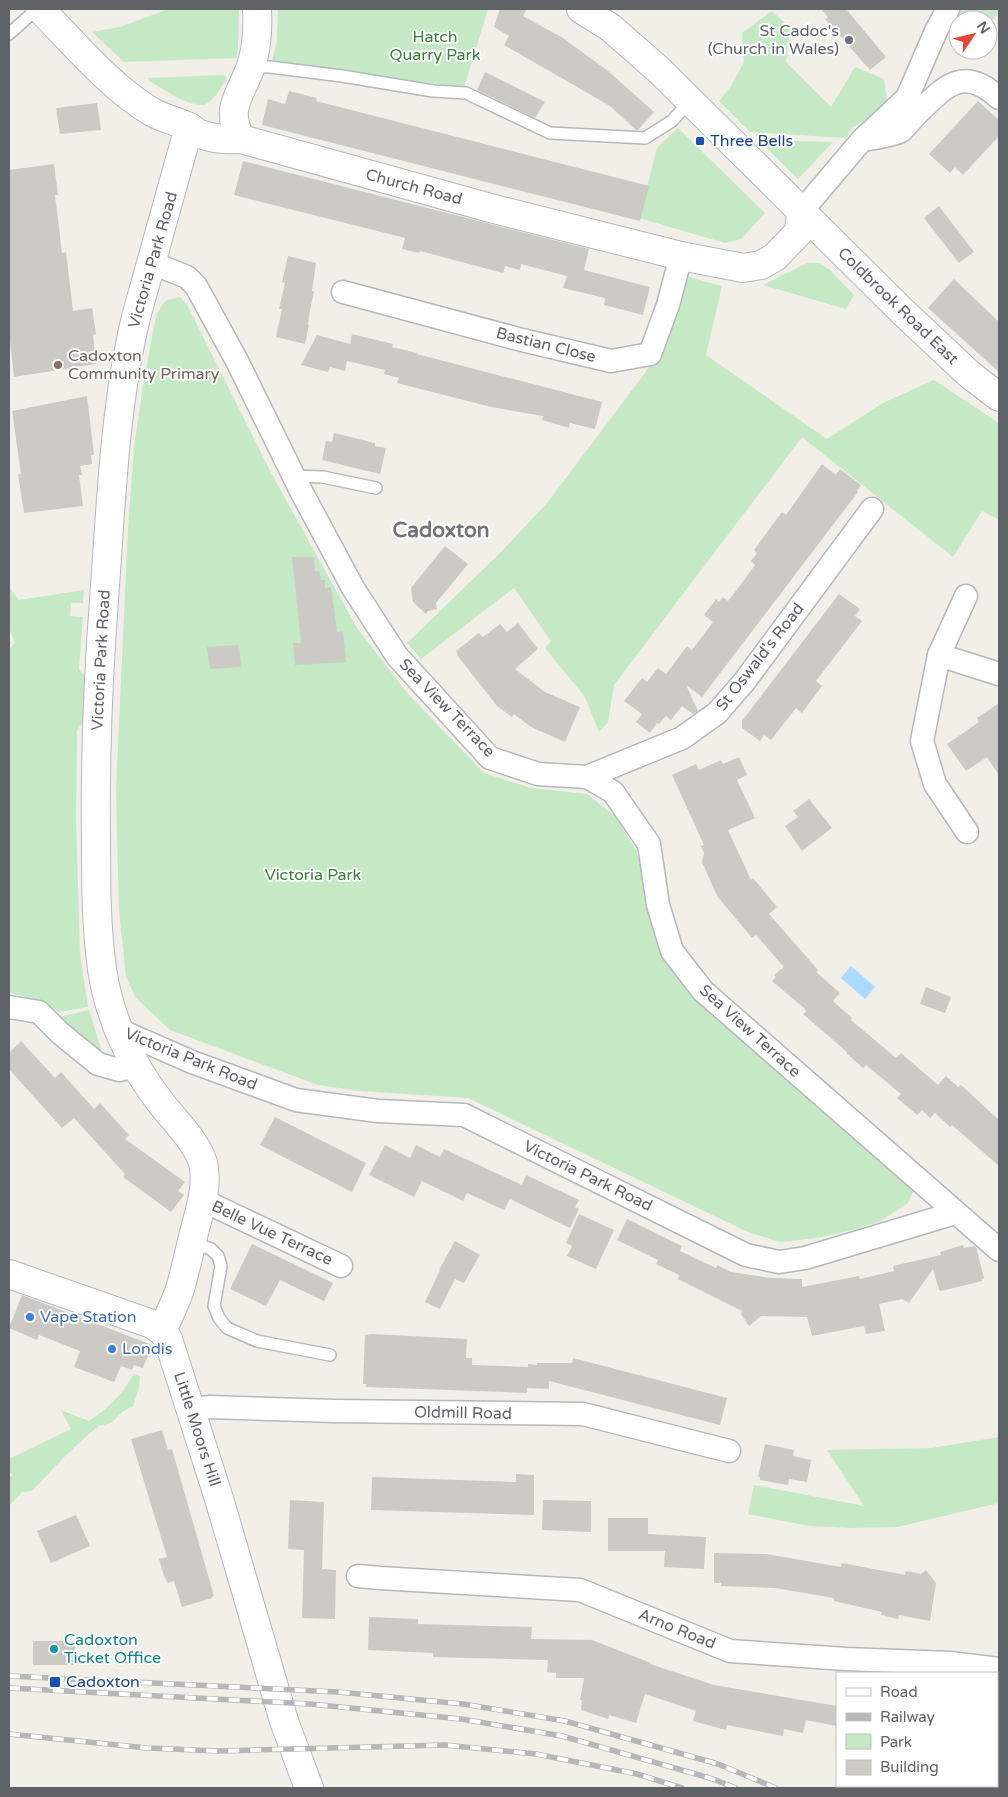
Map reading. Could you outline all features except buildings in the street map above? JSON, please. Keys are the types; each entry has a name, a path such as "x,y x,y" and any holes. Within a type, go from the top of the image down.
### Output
{"street":[{"name":"Church Road","path":"38,9 105,75 138,102 162,117 189,126 198,134 229,140 241,139 494,209 681,256 743,268 761,265 775,257 799,232 801,212"},
{"path":"241,139 235,128 235,101 251,67 257,32 257,9"},
{"name":"Coldbrook Road East","path":"581,9 611,28 660,71 903,312 969,374 999,397"},
{"path":"801,212 862,140 906,98 948,9"},
{"path":"862,140 900,131 944,89 956,82 977,83 991,90 999,98"},
{"path":"189,126 196,121 216,114 224,106 235,101"},
{"name":"Victoria Park Road","path":"189,126 131,340 122,397 108,541 98,682 96,782 97,900 102,970 119,1030 192,1062 296,1100 378,1111 464,1115 746,1255 779,1262 805,1258 955,1212"},
{"name":"Bastian Close","path":"343,292 522,340 611,361 650,354 668,305 681,256"},
{"name":"Sea View Terrace","path":"152,263 187,277 196,286 237,361 293,476 353,588 397,656 490,758 538,774 587,777 613,792 649,844 658,905 672,951 703,991 999,1250"},
{"name":"St Oswald's Road","path":"587,777 682,738 717,713 744,682 872,509"},
{"path":"966,596 939,655 922,741 935,784 967,832"},
{"path":"939,655 999,674"},
{"path":"9,1007 39,1012 98,1064 119,1070 136,1066"},
{"path":"10,1276 152,1324 162,1331 180,1290 192,1243 202,1200 203,1163 197,1150 155,1095 136,1066 119,1030"},
{"name":"Belle Vue Terrace","path":"202,1200 341,1266"},
{"name":"Little Moors Hill","path":"162,1331 168,1338 192,1409 284,1721 309,1788"},
{"name":"Oldmill Road","path":"192,1409 210,1407 334,1412 583,1414 729,1451"},
{"name":"Arno Road","path":"358,1576 580,1590 730,1650 846,1659 950,1663 999,1669"}],"lane":[{"path":"9,34 38,9"},
{"path":"251,67 333,75 466,93 550,133 645,138 672,121 690,101"},
{"path":"293,476 323,477 376,488"},
{"path":"192,1243 212,1249 218,1256 221,1266 214,1306 219,1318 227,1328 257,1342 330,1355"}],"green space":[{"path":"169,9 239,9 236,58 124,62 92,32 120,27"},
{"name":"Hatch Quarry Park","path":"278,9 488,9 464,88 272,60 277,41"},
{"path":"999,9 999,15 998,10 958,10"},
{"path":"772,11 790,28 786,62 831,107 855,67 884,79 888,106 852,128 846,138 750,132 719,101 731,86 744,62 742,33"},
{"path":"223,75 227,77 215,97 204,105 182,100 149,81 148,78"},
{"path":"678,128 765,213 741,239 725,243 639,218 657,148"},
{"path":"759,140 833,142 798,179"},
{"path":"807,263 819,263 830,270 854,295 846,309 763,285"},
{"path":"688,277 722,286 706,355 827,439 883,403 934,380 999,423 999,520 982,511 953,557 802,437 614,685 608,722 599,732 585,697 545,648 551,641 514,588 421,659 407,643 500,553 548,502 645,373 670,332"},
{"name":"Victoria Park","path":"180,297 187,305 270,471 357,628 408,694 484,773 531,788 587,794 615,816 636,850 664,951 915,1187 908,1203 881,1221 853,1230 817,1238 780,1242 748,1232 468,1098 361,1091 318,1085 170,1030 136,998 126,977 119,911 116,789 128,528 134,447 157,313 167,300"},
{"path":"9,587 19,600 84,590 83,603 71,603 70,616 83,617 79,669 90,684 84,721 77,730 76,819 80,954 88,1007 59,1012 42,1001 10,993 9,989 9,649 15,643 9,628"},
{"path":"89,1010 103,1055 92,1049 59,1017"},
{"path":"134,1374 140,1376 139,1388 133,1406 122,1412 111,1423 99,1426 90,1433 32,1491 22,1492 9,1506 9,1477 12,1475 9,1471 9,1459 71,1429 61,1410 89,1421 114,1400"},
{"path":"999,1437 999,1503 897,1527 850,1528 809,1526 748,1514 754,1485 864,1506 827,1450 932,1448"}],"water":[{"path":"851,966 875,987 865,999 841,978"}],"railway":[{"path":"9,1676 338,1692 463,1704 565,1721 718,1764 776,1788"},
{"path":"9,1688 310,1704 461,1719 562,1736 713,1779 736,1788"},
{"path":"9,1734 147,1748 220,1751 445,1745 536,1754 637,1774 682,1788"}],"place":[{"name":"St Cadoc's (Church in Wales)","path":"849,40"},
{"name":"Three Bells","path":"700,141"},
{"name":"Cadoxton Community Primary","path":"58,365"},
{"name":"Vape Station","path":"30,1317"},
{"name":"Londis","path":"112,1349"},
{"name":"Cadoxton Ticket Office","path":"54,1649"},
{"name":"Cadoxton","path":"55,1682"}],"district":[{"name":"Cadoxton","path":"441,530"}]}
